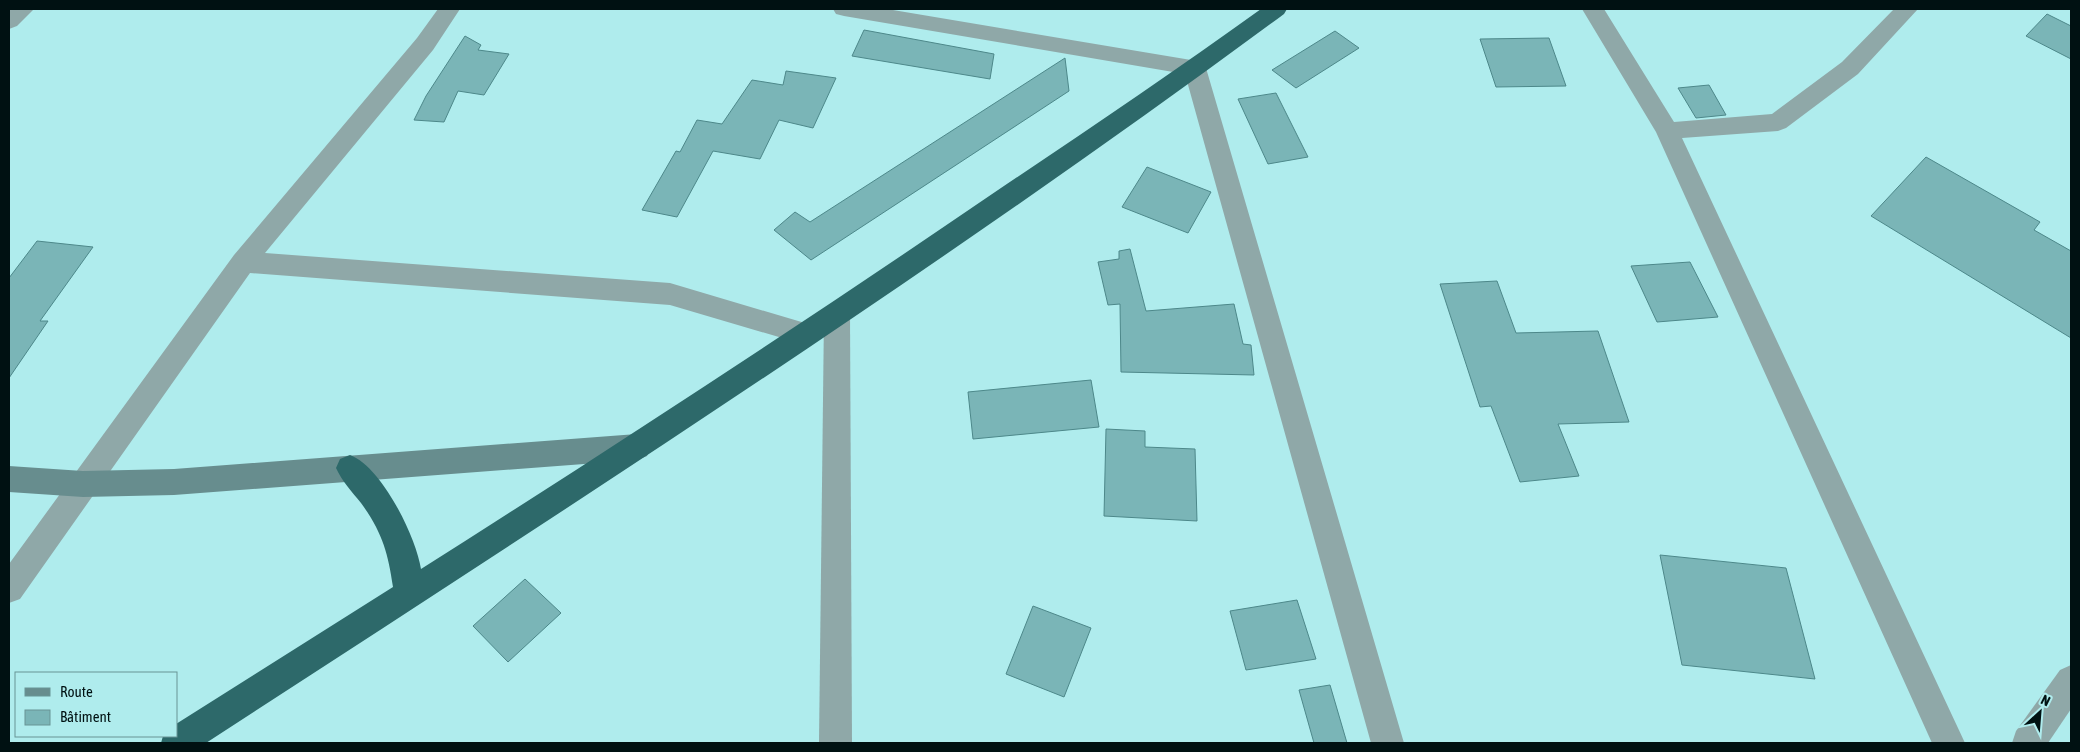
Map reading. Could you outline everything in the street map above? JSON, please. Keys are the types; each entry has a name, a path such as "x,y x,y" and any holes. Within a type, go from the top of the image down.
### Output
{"highway":[{"path":"177,743 204,734 409,594 637,447 837,314 1195,68 1276,9"},
{"path":"350,468 372,494 389,519 401,545 409,594"}],"main road":[{"path":"9,479 83,484 174,482 637,447"}],"street":[{"path":"9,21 23,9"},
{"path":"9,589 242,262 425,44 450,9"},
{"path":"844,9 1195,68 1388,743"},
{"path":"1593,9 1667,131 1949,743"},
{"path":"1667,131 1778,122 1850,68 1907,9"},
{"path":"242,262 670,294 806,334"},
{"path":"835,743 837,314"},
{"path":"2028,743 2071,682"}],"building":[{"path":"2047,14 2071,26 2071,59 2026,36"},
{"path":"864,30 994,54 990,79 852,56"},
{"path":"1335,31 1359,48 1296,88 1272,70"},
{"path":"465,36 481,45 478,50 509,54 484,95 458,91 444,122 414,120 426,96"},
{"path":"1549,38 1566,86 1496,87 1480,39"},
{"path":"1065,58 1069,91 811,260 774,230 795,212 810,222"},
{"path":"786,71 836,78 813,128 779,120 760,159 713,151 677,217 642,210 676,151 680,152 697,120 722,124 752,80 783,85"},
{"path":"1709,85 1726,115 1696,118 1678,88"},
{"path":"1276,93 1308,157 1268,164 1238,99"},
{"path":"1926,157 2040,222 2034,230 2071,251 2071,338 1871,216"},
{"path":"1147,167 1211,192 1188,233 1122,207"},
{"path":"37,241 93,247 40,321 48,321 9,378 9,278"},
{"path":"1130,249 1146,311 1234,304 1243,344 1251,345 1254,375 1121,372 1120,304 1108,305 1098,262 1119,259 1119,251"},
{"path":"1690,262 1718,317 1657,322 1631,266"},
{"path":"1497,281 1516,333 1598,331 1629,422 1558,424 1579,476 1520,482 1491,406 1480,407 1440,284"},
{"path":"1091,380 1099,427 973,439 968,392"},
{"path":"1106,429 1145,431 1145,447 1195,449 1197,521 1104,516"},
{"path":"1660,555 1786,568 1815,679 1682,665"},
{"path":"525,579 561,613 508,662 473,626"},
{"path":"1297,600 1316,659 1246,670 1230,611"},
{"path":"1033,606 1091,628 1064,697 1006,674"},
{"path":"1330,685 1347,743 1314,743 1299,690"}]}
